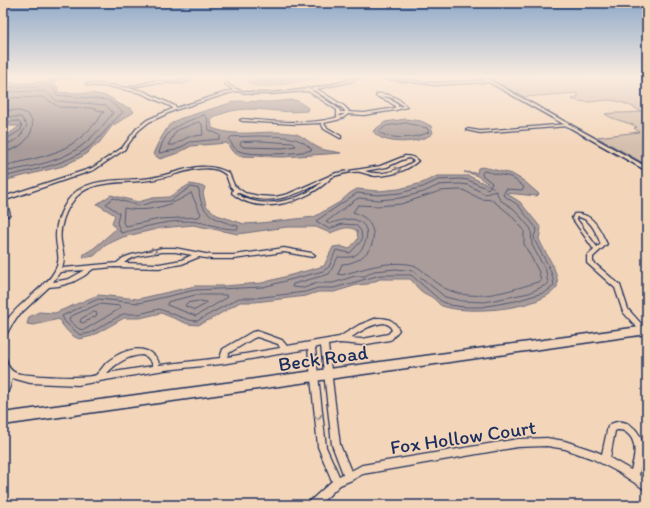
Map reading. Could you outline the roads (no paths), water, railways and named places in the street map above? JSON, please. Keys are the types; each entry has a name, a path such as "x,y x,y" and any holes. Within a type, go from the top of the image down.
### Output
{"main road":[{"path":"525,101 647,169"},
{"name":"Beck Road","path":"3,420 646,331"}],"street":[{"path":"156,101 174,109"},
{"path":"8,215 3,199 93,169 123,149 142,125 157,116 201,101"},
{"path":"325,101 340,113 346,114 364,114 405,107 396,101"},
{"path":"389,101 397,106 396,108"},
{"path":"330,104 336,102 346,110 346,114"},
{"path":"323,123 336,117 340,113"},
{"path":"242,120 323,123 341,119 346,114"},
{"path":"323,123 322,125 325,128 340,137"},
{"path":"468,130 480,132 568,125"},
{"path":"235,189 255,197 289,195 342,173 387,166 404,158 411,157 416,161 402,169 378,175 366,174 361,171"},
{"path":"3,335 19,310 46,286 59,270 62,256 58,238 60,228 71,199 86,188 108,181 147,179 183,170 206,168 226,172 235,189 234,194 243,200 254,203 274,204 291,201 302,196 322,186 328,178"},
{"path":"273,197 274,204"},
{"path":"596,250 574,218 576,215 588,217 600,234 604,244 589,258 590,263 618,287 625,310 646,331"},
{"path":"118,265 125,259 133,256 162,250 175,250 195,253 198,255 234,257 284,250 312,255"},
{"path":"59,270 118,265 136,267 165,266 182,262 198,255"},
{"path":"46,286 56,285 84,274 92,267"},
{"path":"6,375 46,381 78,381 96,379 155,369 222,361 340,340 362,342 379,340 390,337 396,330 393,324 386,320 377,320 340,340"},
{"path":"222,361 226,351 252,335 257,334 280,342 285,350"},
{"path":"324,343 336,444 349,477"},
{"path":"312,345 322,447 337,482"},
{"path":"96,379 101,371 129,352 147,353 153,356 156,362 155,369"},
{"path":"3,361 9,382 3,392"},
{"path":"605,460 611,429 615,426 626,427 634,433 640,447 634,477"},
{"name":"Fox Hollow Court","path":"312,505 337,482 362,470 378,466 529,442 565,445 605,460 647,486"}],"water":[{"path":"3,101 114,101 132,109 134,112 112,126 99,143 83,156 63,166 3,181 3,138 20,126 3,126"},
{"path":"237,101 297,101 308,108 307,111 294,112 258,109 235,110 223,113 211,119 212,128 233,133 285,132 296,134 319,148 341,153 283,157 239,156 232,151 227,143 191,146 178,153 160,159 153,154 169,125 179,119"},
{"path":"406,119 421,121 431,126 433,133 427,137 402,142 384,139 373,131 385,122"},
{"path":"483,167 512,174 524,181 539,194 537,196 506,193 520,202 541,228 539,239 556,275 557,287 548,295 536,301 485,310 453,309 442,306 417,287 410,279 380,279 368,284 357,285 334,292 318,292 306,296 255,302 240,302 198,325 188,324 161,313 140,318 124,318 92,336 80,339 73,336 59,319 34,325 27,324 29,317 39,312 55,313 98,295 138,299 195,286 224,286 262,283 324,266 333,247 340,246 349,249 358,239 357,231 350,228 344,228 330,233 316,227 287,227 238,234 193,225 161,228 123,237 106,245 94,256 83,258 84,254 94,248 116,229 112,223 115,215 97,204 111,195 138,202 153,198 169,197 190,184 205,187 203,193 206,206 217,215 244,224 260,223 314,217 340,202 357,189 378,191 399,189 422,183 437,176 469,176 494,188 476,175 464,172 477,173 478,168"}]}
